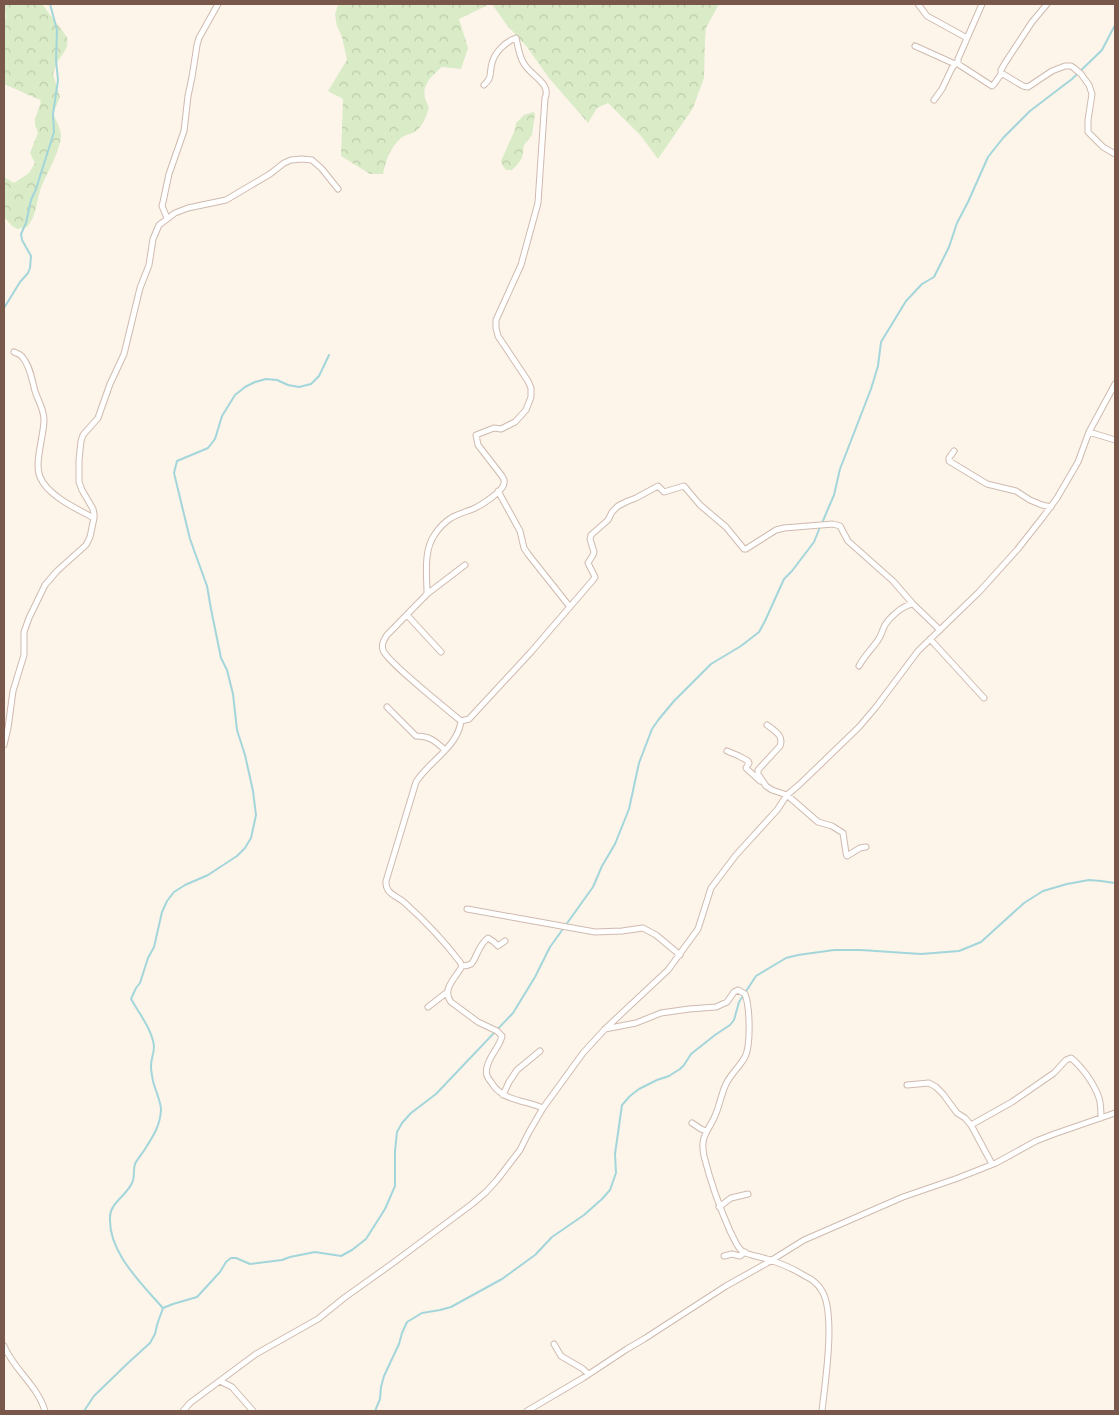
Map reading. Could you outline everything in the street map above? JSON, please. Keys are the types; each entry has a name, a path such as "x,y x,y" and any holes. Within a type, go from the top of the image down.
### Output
{"street":[{"path":"167,218 162,202 184,131 197,45 218,4"},
{"path":"918,4 924,14 967,38"},
{"path":"934,100 956,63 982,4"},
{"path":"915,46 956,63 990,86 994,85 1001,75 1002,67 1009,56 1047,4"},
{"path":"427,594 428,550 434,534 450,518 485,502 504,485 504,480 478,445 476,435 515,422 526,410 531,397 531,388 528,381 498,336 496,328 498,314 521,265 538,203 545,98 547,94 544,85 524,64 516,38 503,44 492,62 489,80 484,85"},
{"path":"1001,75 1006,75 1023,86 1028,87 1052,71 1065,66 1074,68 1089,85 1092,94 1088,132 1103,147 1115,154"},
{"path":"4,745 13,691 24,655 24,632 29,618 45,584 86,545 90,537 94,518 93,509 79,482 81,441 98,418 110,384 124,354 140,288 149,265 153,240 159,225 175,212 226,200 291,160 312,160 338,189"},
{"path":"14,352 21,355 26,362 35,392 44,412 38,468 39,476 42,482 60,499 94,518"},
{"path":"183,1411 190,1403 256,1354 318,1319 472,1204 497,1180 520,1150 528,1132 543,1108 582,1054 680,956 698,929 711,888 736,855 777,810 787,795 859,727 918,651 979,592 1017,550 1051,507 1078,462 1089,432 1115,384"},
{"path":"1089,432 1115,440"},
{"path":"954,451 949,461 987,484 1016,491 1030,500 1051,507"},
{"path":"465,565 427,594 382,642 386,655 399,669 461,721 468,720 531,652 594,577 588,563 594,552 590,537 608,520 618,506 658,486 664,492 684,486 700,505 726,527 744,549 776,530 784,528 833,524 840,526 851,545 893,581 940,630"},
{"path":"498,491 520,531 524,548 570,607"},
{"path":"859,666 882,635 885,625 890,618 907,605 913,604"},
{"path":"407,615 441,652"},
{"path":"930,639 984,698"},
{"path":"387,708 416,736 426,736 445,750"},
{"path":"461,721 460,730 416,782 386,881 386,887 391,894 405,902 432,929 462,966"},
{"path":"766,786 758,774 758,770 782,742 779,734 767,725"},
{"path":"727,752 739,756 748,762 747,769 766,786 787,795 818,822 832,826 844,833 847,856 860,848 866,847"},
{"path":"467,909 595,932 643,928 656,935 680,956"},
{"path":"462,966 473,962 482,944 488,938 498,946 505,941"},
{"path":"428,1008 446,993 447,988 462,966"},
{"path":"605,1029 636,1023 667,1012 716,1007 727,1002 734,992 738,990 745,994 748,1001 749,1015 746,1056 728,1081 715,1115 706,1131 703,1140 703,1153 719,1207 737,1246 744,1252 771,1260 805,1276 815,1282 822,1291 826,1300 829,1338 822,1411"},
{"path":"446,993 451,1002 478,1022 497,1031 502,1036 488,1062 486,1071 487,1077 494,1087 508,1098 531,1103 543,1108"},
{"path":"503,1095 517,1070 540,1050"},
{"path":"971,1125 1012,1102 1054,1073 1066,1060 1071,1058 1083,1070 1098,1096 1101,1118"},
{"path":"907,1084 932,1084 943,1094 957,1113 971,1125 992,1164"},
{"path":"527,1411 726,1286 804,1240 903,1197 992,1164 1036,1142 1115,1113"},
{"path":"692,1124 706,1131"},
{"path":"719,1207 731,1198 748,1194"},
{"path":"724,1256 732,1254 740,1256 744,1252"},
{"path":"554,1344 560,1354 584,1369 588,1374"},
{"path":"4,1346 10,1359 34,1389 45,1411"},
{"path":"220,1381 232,1387 253,1411"}],"green space":[{"path":"4,4 42,4 67,37 66,50 58,61 53,74 60,97 53,114 60,130 60,143 40,191 32,219 27,227 17,229 4,217 4,177 14,183 29,173 35,163 30,153 38,133 35,119 41,102 4,84 4,19 6,17"},
{"path":"338,4 490,4 459,19 468,48 461,69 442,67 429,80 424,95 429,107 424,120 416,131 401,138 396,144 388,156 383,174 370,174 341,156 343,99 328,91 347,60 335,15"},
{"path":"492,4 719,4 706,28 704,78 693,108 658,159 641,136 608,103 597,108 588,123 549,78"},
{"path":"533,112 535,114 532,135 524,145 522,158 512,170 506,170 501,161 515,130 516,123 524,115"}],"waterway":[{"path":"4,308 30,268 31,256 22,240 21,234 54,132 53,114 58,80 56,60 57,30 50,4"},
{"path":"822,523 834,495 840,469 871,389 878,366 881,342 906,301 922,284 934,277 988,157 1003,138 1030,111 1072,79 1102,50 1115,25"},
{"path":"162,1307 127,1266 114,1242 111,1230 110,1217 113,1207 132,1183 135,1164 155,1132 161,1110 151,1072 153,1041 145,1022 131,999 140,983 148,958 154,947 162,912 167,901 174,892 208,875 237,856 251,838 256,815 245,755 237,730 233,694 227,670 221,658 207,586 190,539 174,473 177,461 208,448 215,439 222,416 235,395 245,387 266,379 277,380 299,387 311,384 319,376 329,355"},
{"path":"84,1411 94,1396 150,1343 155,1334 163,1308 197,1297 231,1258 236,1258 250,1264 282,1260 315,1252 341,1256 366,1239 385,1209 395,1186 397,1132 402,1123 411,1113 436,1094 513,1013 535,977 550,947 593,887 602,866 615,844 629,809 639,763 652,729 674,701 711,664 741,646 759,632 784,579 814,542 820,527"},
{"path":"375,1411 380,1399 384,1376 407,1322 422,1313 451,1307 502,1279 535,1255 552,1237 584,1215 602,1199 610,1190 616,1173 615,1154 622,1105 639,1089 680,1069 691,1054 730,1025 734,1020 739,1002 756,976 786,958 834,950 921,954 959,951 981,942 1024,903 1043,891 1089,880 1115,883"}]}
